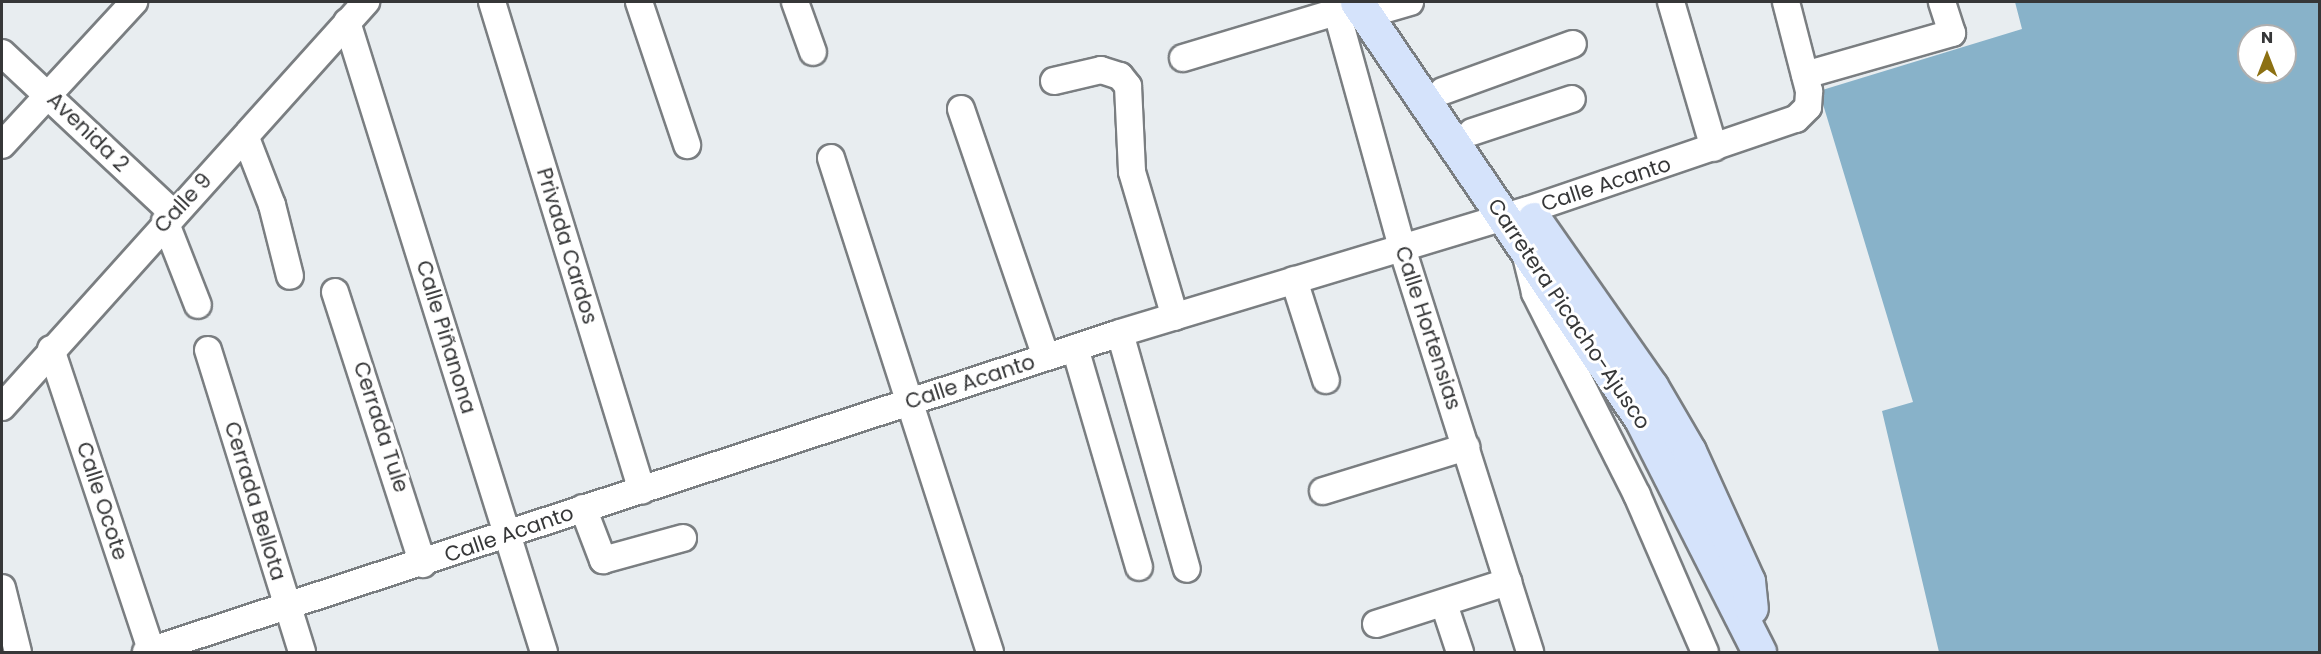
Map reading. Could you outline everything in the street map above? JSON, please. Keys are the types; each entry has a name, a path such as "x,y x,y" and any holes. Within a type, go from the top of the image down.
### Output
{"main road":[{"name":"Carretera Picacho-Ajusco","path":"1367,5 1443,91 1472,132 1518,222"},
{"name":"Carretera Picacho-Ajusco","path":"1367,5 1518,222 1651,386 1689,451 1748,581 1757,649"}],"street":[{"path":"2,145 47,93 134,2"},
{"name":"Calle 9","path":"2,407 169,217 246,138 366,2"},
{"name":"Privada Cardos","path":"492,2 642,491"},
{"path":"639,2 687,145"},
{"path":"795,2 813,52"},
{"path":"1671,2 1714,148"},
{"path":"1786,2 1804,75 1952,33 1942,2"},
{"path":"1183,58 1367,5"},
{"name":"Calle Hortensias","path":"1367,5 1402,248 1530,652"},
{"name":"Calle Piñanona","path":"347,22 544,652"},
{"path":"1443,91 1573,44"},
{"name":"Avenida 2","path":"2,53 47,93 169,217"},
{"path":"1054,81 1101,70 1120,75 1128,86 1132,172 1175,316"},
{"name":"Calle Acanto","path":"150,652 509,536 583,508 642,491 1120,333 1402,248 1518,222 1796,119 1808,107 1804,75"},
{"path":"1472,132 1572,99"},
{"path":"961,109 1046,357"},
{"path":"246,138 272,205 290,276"},
{"path":"831,158 912,402 990,652"},
{"path":"169,217 198,306"},
{"path":"1518,222 1535,293 1637,495 1705,652"},
{"path":"1294,280 1326,380"},
{"name":"Cerrada Tule","path":"335,292 423,564"},
{"path":"1120,333 1187,568"},
{"path":"1075,348 1139,567"},
{"name":"Calle Ocote","path":"51,349 150,652"},
{"name":"Cerrada Bellota","path":"208,350 302,652"},
{"path":"1323,491 1466,447"},
{"path":"583,508 603,560 683,538"},
{"path":"1376,624 1508,582"},
{"path":"2,588 12,646"},
{"path":"1444,603 1460,652"}],"shaded area":[{"path":"2015,2 2319,2 2319,652 1939,652 1882,411 1913,402 1819,91 2022,29"}]}
